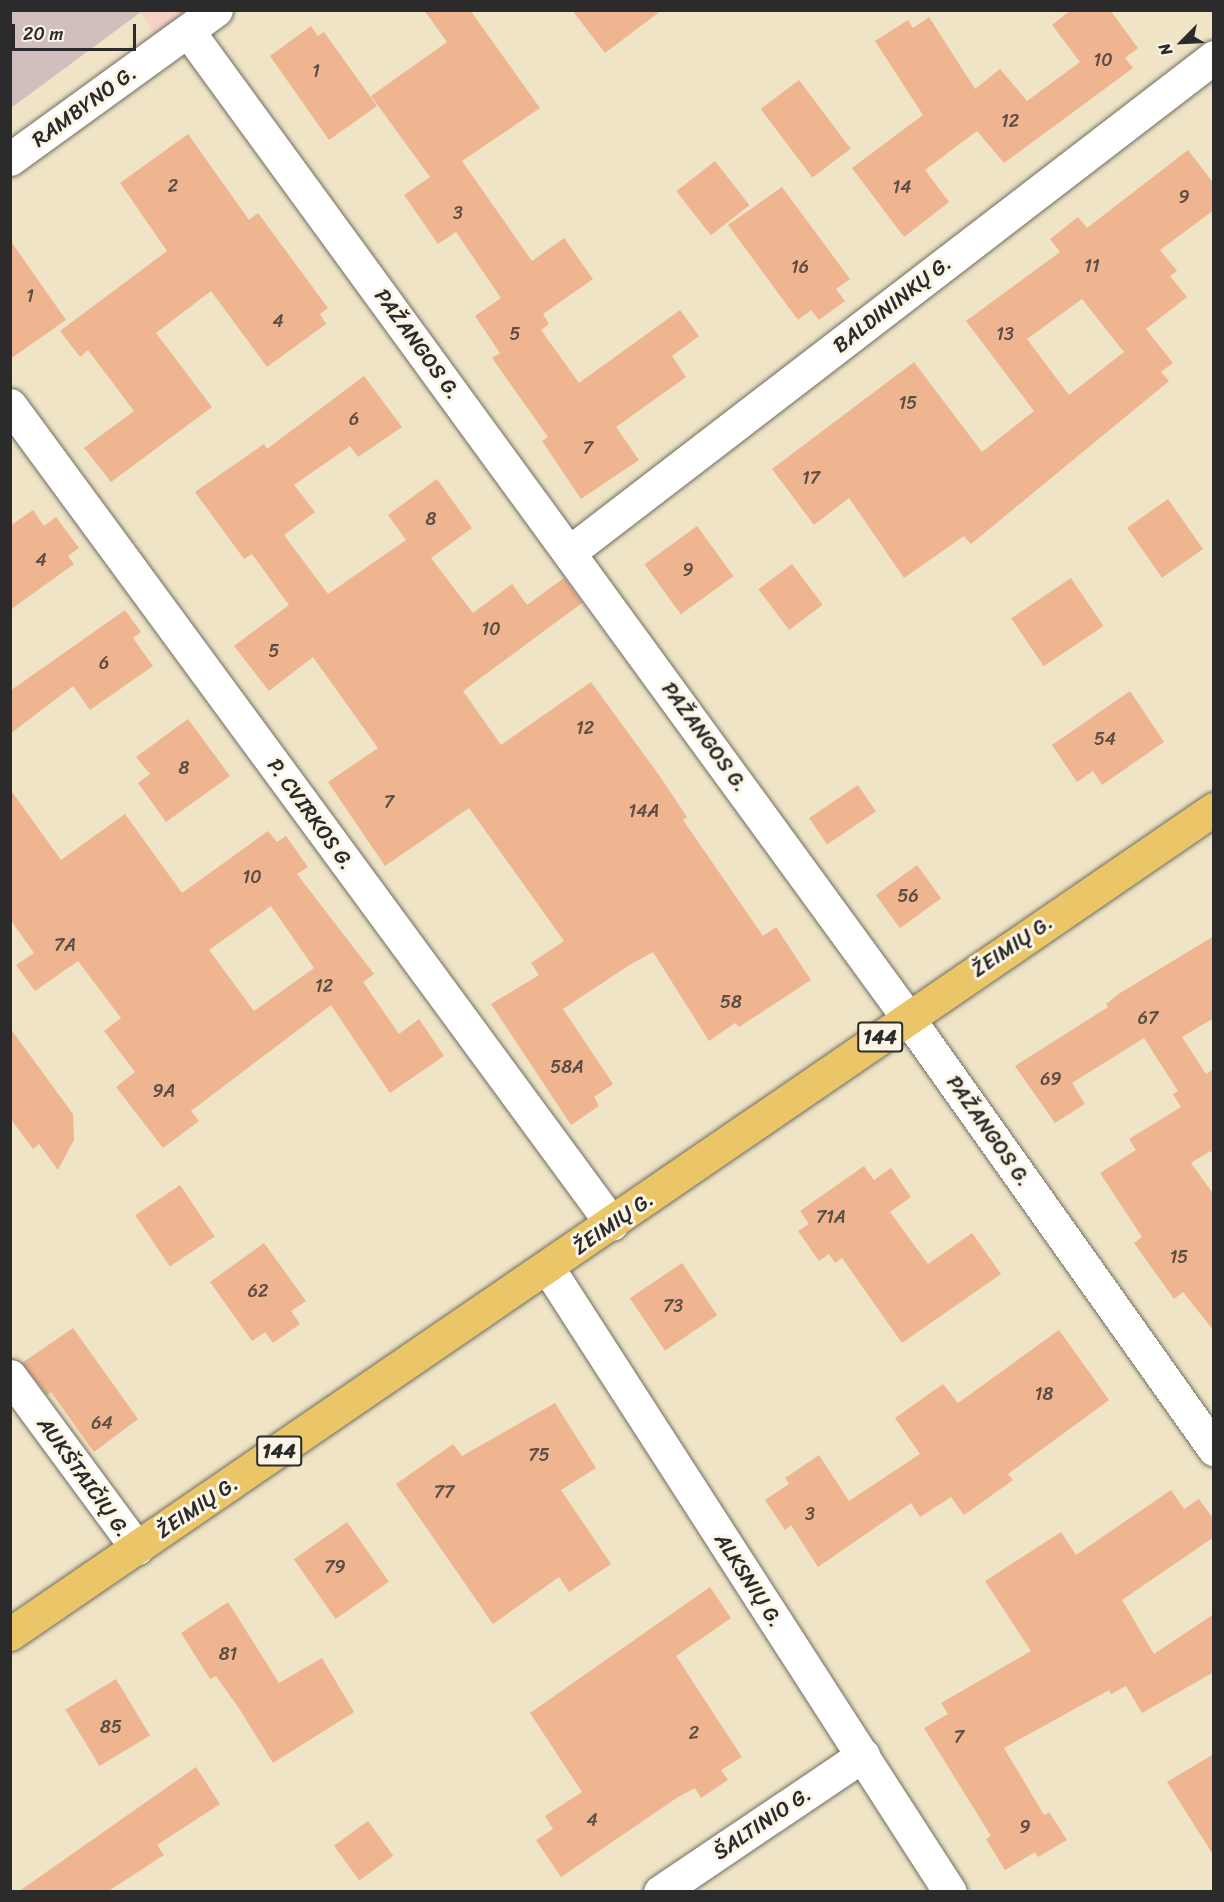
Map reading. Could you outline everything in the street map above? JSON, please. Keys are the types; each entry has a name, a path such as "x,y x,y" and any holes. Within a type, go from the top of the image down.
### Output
{"main road":[{"name":"ŽEIMIŲ G.","path":"10,1634 548,1268 1214,809"}],"street":[{"name":"RAMBYNO G.","path":"10,159 216,10"},
{"name":"PAŽANGOS G.","path":"188,31 571,551 908,1018 1214,1449"},
{"name":"BALDININKŲ G.","path":"571,551 1214,57"},
{"name":"P. CVIRKOS G.","path":"10,405 612,1224"},
{"name":"ALKSNIŲ G.","path":"548,1268 950,1892"},
{"name":"AUKŠTAIČIŲ G.","path":"10,1376 137,1548"},
{"name":"ŠALTINIO G.","path":"660,1892 863,1755"}],"shaded area":[{"path":"11,10 140,10 141,12 11,108"},
{"path":"140,11 195,11 157,39"}],"building":[{"path":"424,10 470,10 540,108 462,161 532,261 564,238 593,279 543,314 549,324 541,330 579,383 680,310 699,336 672,356 686,377 616,427 639,460 581,499 542,441 548,437 492,358 500,353 475,316 501,298 456,232 438,244 404,195 430,177 371,96 447,42"},
{"path":"572,10 662,10 605,53"},
{"path":"1071,10 1110,10 1138,48 1125,58 1133,68 1004,163 977,131 925,170 949,202 904,237 852,168 923,115 875,41 908,20 913,28 929,17 975,89 1000,69 1027,101 1080,62 1052,25"},
{"path":"311,26 318,36 324,32 377,106 329,140 270,56"},
{"path":"799,80 851,149 812,178 761,109"},
{"path":"188,134 249,220 258,213 328,308 320,314 326,324 267,367 211,291 156,333 212,407 111,482 84,448 134,411 88,350 80,357 60,331 167,251 120,183"},
{"path":"1188,150 1214,184 1214,210 1160,250 1177,271 1170,276 1187,297 1146,329 1173,363 1161,372 1169,381 971,544 964,536 904,578 849,498 814,525 772,469 914,362 982,452 1034,411 966,321 1060,252 1050,239 1078,217 1087,228","holes":["1082,299 1124,352 1069,395 1027,339"]},
{"path":"715,161 749,205 711,235 676,191"},
{"path":"782,187 850,279 836,289 845,301 819,320 811,310 798,320 728,225"},
{"path":"10,240 66,320 10,359"},
{"path":"364,376 402,427 358,457 350,446 294,485 315,512 284,535 328,594 406,540 388,515 437,479 472,528 431,558 473,613 512,584 527,605 564,578 582,603 463,691 501,745 591,682 659,775 687,817 683,820 763,936 776,927 811,980 739,1027 735,1023 709,1041 653,952 631,964 563,1009 613,1084 594,1097 599,1106 571,1125 491,1004 539,975 531,963 564,941 469,808 385,866 328,782 378,748 313,657 269,691 234,646 289,605 252,554 244,559 195,492 264,444 267,449"},
{"path":"1168,499 1203,549 1162,578 1127,528"},
{"path":"33,510 44,526 56,517 79,548 68,556 74,564 10,610 10,526"},
{"path":"697,526 733,576 681,614 644,564"},
{"path":"792,564 823,605 789,630 758,589"},
{"path":"1071,578 1103,626 1044,666 1011,618"},
{"path":"125,610 141,632 133,638 153,666 90,710 73,686 10,734 10,691"},
{"path":"1130,691 1164,742 1102,785 1093,771 1077,782 1052,745"},
{"path":"188,719 230,776 166,822 138,783 150,774 136,757"},
{"path":"858,785 876,812 827,845 809,818"},
{"path":"10,789 61,860 125,814 182,893 268,831 277,842 286,836 308,867 297,874 374,974 363,982 399,1034 419,1019 444,1056 390,1093 331,1005 191,1111 199,1121 163,1148 116,1087 135,1072 104,1031 121,1018 78,961 35,991 16,965 34,953 10,919","holes":["271,906 314,968 254,1011 209,950"]},
{"path":"917,865 941,898 900,928 876,895"},
{"path":"1214,936 1214,1018 1182,1037 1206,1074 1214,1069 1214,1156 1210,1151 1191,1163 1214,1195 1214,1331 1183,1292 1174,1299 1134,1243 1142,1237 1100,1173 1136,1150 1129,1139 1181,1107 1173,1094 1178,1091 1144,1038 1072,1083 1085,1104 1055,1123 1015,1066 1108,1007 1106,1004 1120,993"},
{"path":"10,1028 73,1114 74,1140 58,1170 39,1144 33,1149 10,1118"},
{"path":"864,1166 874,1180 891,1168 911,1197 890,1212 928,1264 972,1233 1001,1274 902,1343 842,1258 835,1263 829,1254 819,1261 798,1231 809,1224 800,1211"},
{"path":"180,1185 215,1236 170,1267 135,1215"},
{"path":"264,1243 306,1301 291,1311 300,1324 273,1343 265,1332 252,1341 210,1282"},
{"path":"682,1263 717,1315 665,1350 630,1298"},
{"path":"73,1328 138,1419 94,1452 51,1392 47,1395 22,1363"},
{"path":"1059,1330 1109,1400 1008,1474 1013,1480 964,1515 951,1497 920,1517 911,1503 818,1567 791,1525 785,1530 765,1500 789,1484 785,1478 819,1455 849,1501 920,1454 895,1418 943,1384 958,1403"},
{"path":"555,1403 596,1468 561,1490 611,1564 569,1592 559,1577 493,1624 396,1484 453,1444 462,1456"},
{"path":"1171,1490 1184,1509 1199,1499 1214,1520 1214,1537 1122,1600 1154,1654 1214,1614 1214,1672 1142,1713 1126,1686 1111,1694 1109,1690 1004,1748 1044,1815 1049,1812 1067,1840 1038,1857 1035,1852 1005,1870 986,1839 991,1836 924,1728 948,1714 941,1703 1031,1651 985,1581 1061,1532 1076,1555"},
{"path":"347,1522 389,1582 336,1619 294,1559"},
{"path":"710,1587 731,1618 676,1656 742,1757 721,1770 728,1780 701,1798 695,1788 678,1797 561,1877 536,1840 553,1829 545,1816 582,1792 530,1713"},
{"path":"228,1602 279,1683 322,1658 354,1712 273,1763 216,1676 210,1679 181,1633"},
{"path":"116,1679 150,1736 99,1766 65,1709"},
{"path":"1214,1754 1214,1856 1167,1782"},
{"path":"196,1767 220,1804 157,1845 164,1855 107,1892 18,1892"},
{"path":"368,1821 393,1856 359,1880 334,1846"}]}
